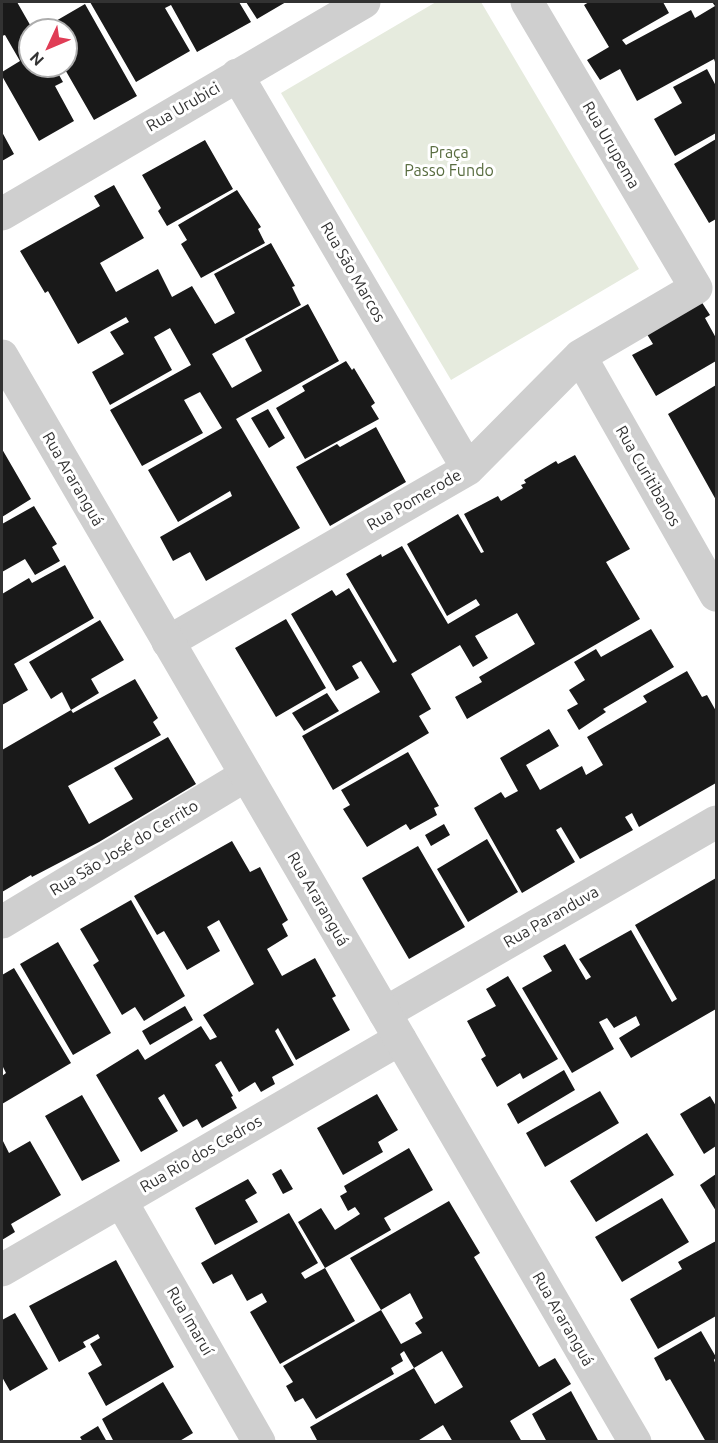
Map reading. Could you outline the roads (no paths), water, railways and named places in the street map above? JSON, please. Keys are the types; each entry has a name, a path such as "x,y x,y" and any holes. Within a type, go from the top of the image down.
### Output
{"street":[{"name":"Rua Urubici","path":"2,214 364,2"},
{"name":"Rua Urupema","path":"527,2 696,288"},
{"name":"Rua São Marcos","path":"237,75 468,469"},
{"name":"Rua Pomerode","path":"168,642 468,469 580,357 696,288"},
{"name":"Rua Araranguá","path":"2,356 635,1442"},
{"name":"Rua Curitibanos","path":"580,357 717,595"},
{"name":"Rua São José do Cerrito","path":"2,921 246,775"},
{"name":"Rua Paranduva","path":"392,1026 717,822"},
{"name":"Rua Rio dos Cedros","path":"2,1270 121,1201 392,1026"},
{"name":"Rua Imaruí","path":"121,1201 259,1442"}],"park label":[{"name":"Praça Passo Fundo","path":"449,162"}]}
